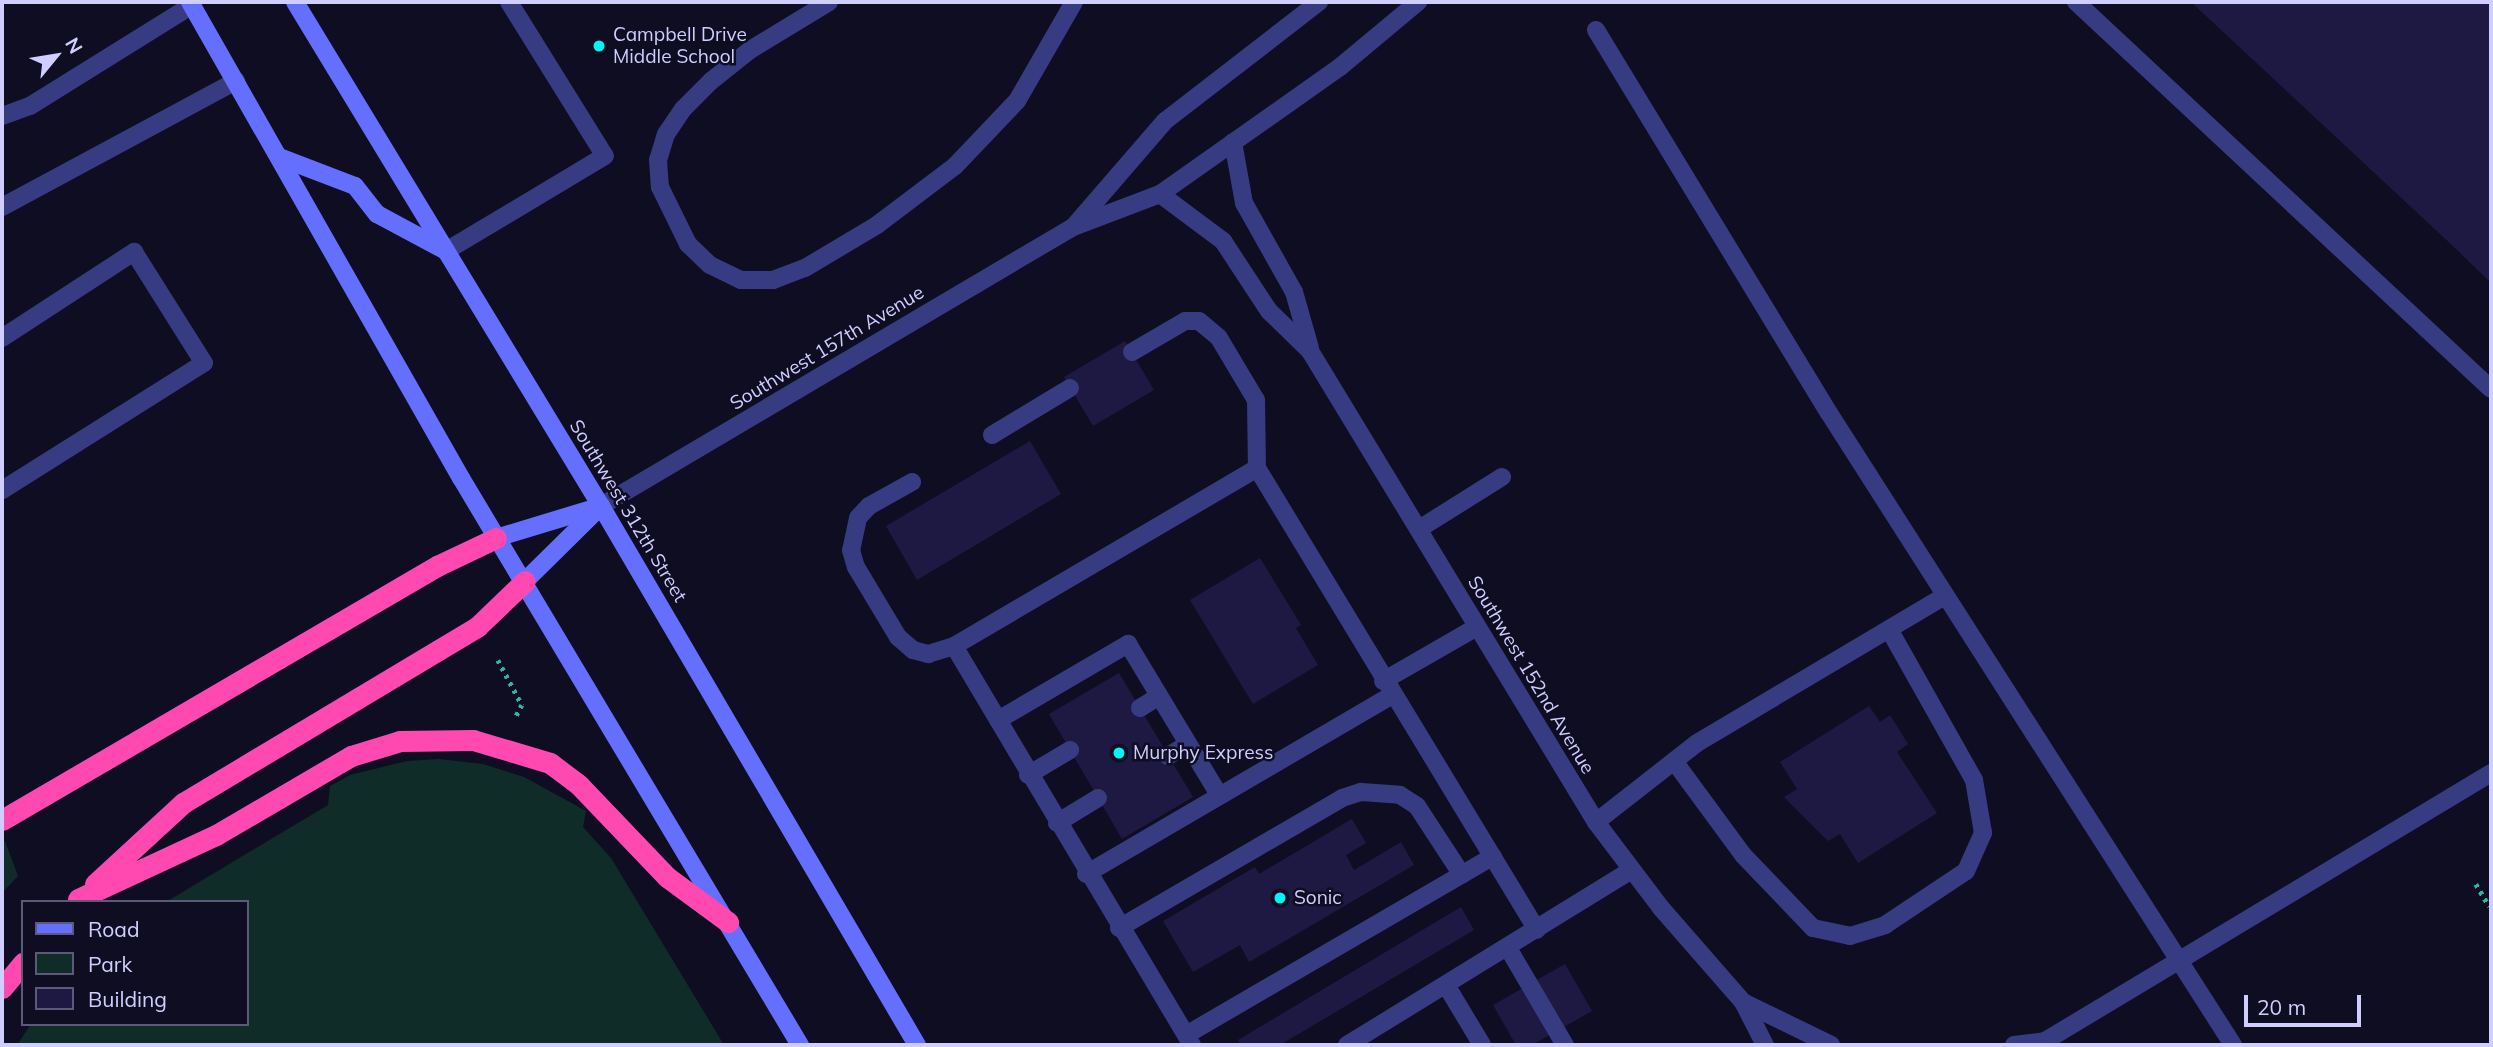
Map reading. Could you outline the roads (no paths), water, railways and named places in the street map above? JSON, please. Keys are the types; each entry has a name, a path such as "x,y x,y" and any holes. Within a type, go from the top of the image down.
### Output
{"highway":[{"path":"2,820 437,566 496,538"},
{"path":"77,900 183,803 477,627 525,581"},
{"path":"77,900 216,835 351,756 400,741 473,740 550,763 579,785 667,877 728,922"},
{"path":"2,988 21,964"}],"main road":[{"name":"Southwest 312th Street","path":"296,2 601,506 917,1045"},
{"path":"191,3 496,538 525,581 800,1045"},
{"path":"279,157 355,186 377,214 446,251"},
{"name":"Southwest 157th Avenue","path":"496,538 601,506"},
{"name":"Southwest 157th Avenue","path":"525,581 601,506"}],"street":[{"path":"446,251 606,156 509,2"},
{"path":"830,2 750,50 711,81 677,117 658,160 660,187 688,244 710,265 741,280 773,280 805,268 877,225 955,166 1017,101 1074,2"},
{"name":"Southwest 157th Avenue","path":"1073,227 1165,121 1319,2"},
{"name":"Southwest 157th Avenue","path":"601,506 1073,227 1160,194 1340,67 1418,2"},
{"path":"2076,2 2491,389"},
{"path":"2,116 30,106 191,3"},
{"path":"1596,30 1945,596 2125,882 2180,959 2233,1045"},
{"path":"2,207 236,80"},
{"name":"Southwest 152nd Avenue","path":"1233,142 1244,203 1294,292 1310,351"},
{"name":"Southwest 152nd Avenue","path":"1160,194 1223,241 1269,311 1310,351 1596,822 1631,870 1743,1002 1765,1045"},
{"path":"2,338 134,252 204,363 2,490"},
{"path":"1132,352 1185,321 1199,321 1209,327 1256,400 1257,468 1387,688 1537,930"},
{"path":"992,435 1070,388"},
{"path":"912,482 869,506 858,518 851,551 856,567 898,637 913,650 928,654 954,646 1257,468"},
{"path":"1419,529 1502,477"},
{"path":"1596,822 1674,761 1945,596"},
{"path":"1086,874 1219,795 1477,627"},
{"path":"1674,761 1743,855 1813,928 1850,936 1885,925 1966,871 1983,833 1973,780 1889,629"},
{"path":"998,720 1128,644 1219,795"},
{"path":"954,646 1086,874 1189,1040 1493,856"},
{"path":"1140,708 1159,696"},
{"path":"1168,756 1188,744"},
{"path":"1028,775 1070,750"},
{"path":"2014,1045 2044,1043 2491,773"},
{"path":"1119,928 1342,798 1361,792 1401,795 1417,806 1462,875"},
{"path":"1057,824 1098,798"},
{"path":"1347,1045 1631,870"},
{"path":"1508,948 1565,1045"},
{"path":"1446,985 1482,1045"},
{"name":"Southwest 152nd Avenue","path":"1743,1002 1831,1045"}],"place":[{"name":"Campbell Drive Middle School","path":"599,46"},
{"name":"Murphy Express","path":"1119,753"},
{"name":"Sonic","path":"1280,898"}]}
